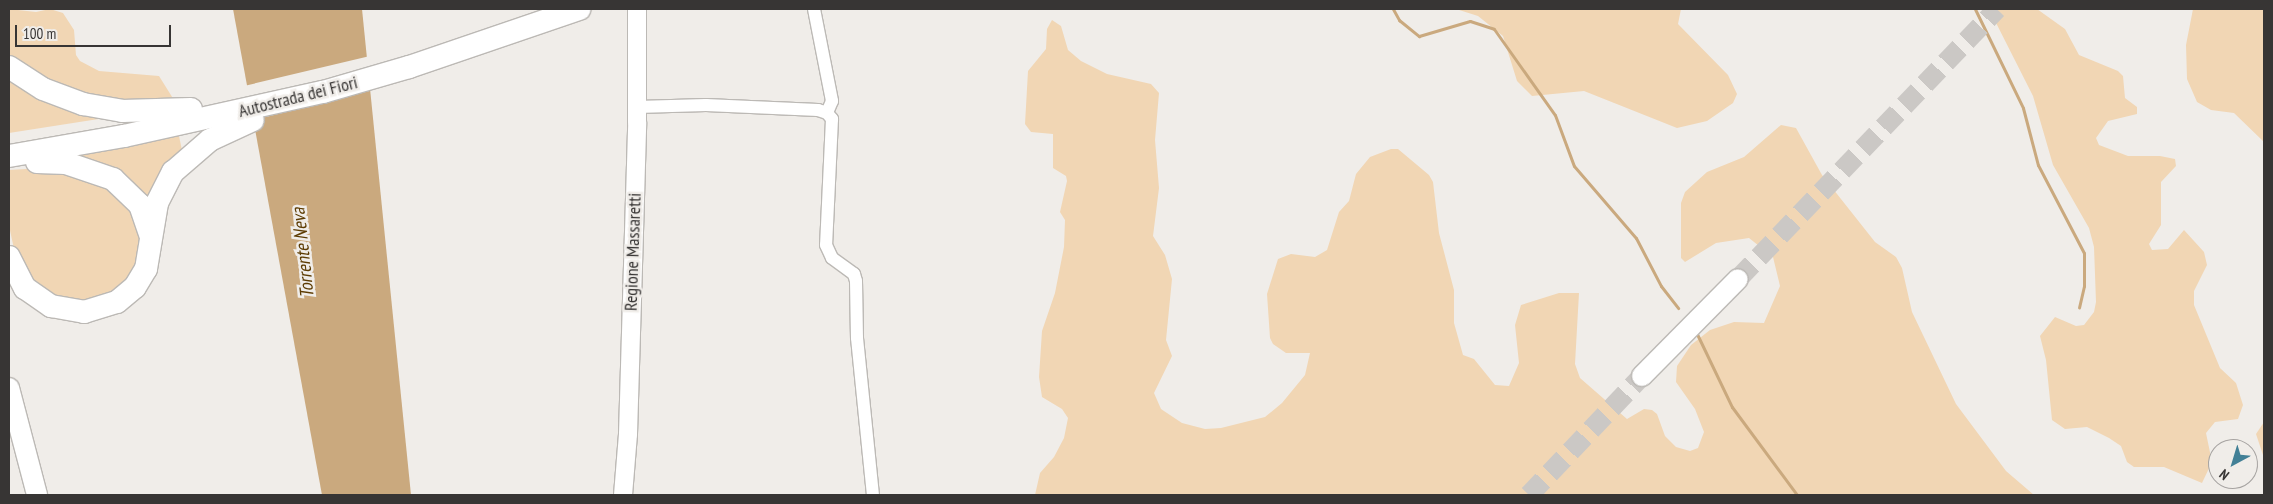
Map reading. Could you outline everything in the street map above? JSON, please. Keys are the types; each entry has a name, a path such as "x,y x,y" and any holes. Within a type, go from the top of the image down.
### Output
{"highway":[{"name":"Autostrada dei Fiori","path":"9,156 192,115 540,14 579,9"},
{"name":"Autostrada dei Fiori","path":"9,143 192,115 323,92 540,14"},
{"path":"9,67 43,89 82,104 122,111 192,115"},
{"path":"9,257 19,279 40,301 72,312 95,311 117,302 135,286 146,268 157,203 173,172 196,150 229,130 323,92"},
{"path":"9,164 66,163 113,179 140,205 152,239"}],"main road":[{"path":"1642,376 1738,279"},
{"path":"9,388 37,495"}],"street":[{"name":"Regione Massaretti","path":"623,495 628,434 637,107 637,9"},
{"path":"814,9 832,101 828,112 832,119 832,133 826,245 832,258 854,274 856,281 857,338 873,495"},
{"path":"637,107 706,105 828,112"}],"shaded area":[{"path":"9,9 36,12 50,9 63,13 74,30 76,55 80,61 99,71 159,76 174,100 91,103 9,60"},
{"path":"1456,9 1681,9 1678,24 1728,75 1737,94 1733,103 1707,121 1677,128 1584,91 1532,96 1517,81 1503,36 1478,16"},
{"path":"1989,9 2037,9 2065,29 2079,55 2118,71 2123,76 2125,98 2137,107 2137,114 2108,121 2096,138 2099,145 2128,156 2160,156 2175,159 2176,166 2161,182 2161,225 2149,244 2152,250 2168,249 2184,230 2204,252 2207,265 2194,291 2194,305 2220,368 2236,383 2243,405 2238,419 2215,422 2206,433 2208,470 2202,483 2164,467 2134,467 2127,462 2121,446 2109,438 2087,427 2065,429 2052,420 2046,360 2040,336 2055,317 2076,326 2084,325 2094,312 2096,302 2094,247 2089,228 2053,165 2033,96"},
{"path":"2193,9 2264,9 2264,142 2234,113 2211,110 2197,102 2187,79 2186,45"},
{"path":"1052,20 1061,26 1068,50 1081,61 1107,74 1151,84 1159,93 1155,140 1159,188 1153,236 1165,255 1172,279 1166,340 1172,356 1154,393 1161,409 1182,423 1205,429 1221,428 1265,417 1282,403 1305,375 1310,353 1286,353 1273,344 1270,338 1267,294 1278,259 1291,254 1315,257 1327,250 1339,212 1349,201 1356,174 1370,157 1391,149 1398,149 1429,175 1433,182 1439,233 1454,290 1454,323 1463,355 1474,359 1495,385 1509,386 1519,363 1515,325 1521,305 1559,293 1579,293 1575,364 1580,378 1627,419 1644,409 1652,410 1657,414 1665,436 1676,447 1690,451 1698,448 1704,432 1695,409 1676,382 1677,366 1691,345 1710,330 1734,322 1764,323 1780,286 1773,257 1749,238 1716,243 1685,262 1681,258 1681,203 1685,192 1707,172 1744,157 1781,125 1796,128 1822,175 1875,242 1896,257 1902,268 1912,312 1956,404 2006,471 2034,495 1035,495 1040,473 1054,457 1064,438 1068,418 1062,409 1042,397 1039,377 1042,331 1055,293 1064,247 1065,220 1060,212 1067,181 1066,176 1053,168 1053,134 1031,132 1025,124 1028,71 1046,49 1047,29"},
{"path":"9,74 105,118 9,133"},
{"path":"179,136 183,155 151,209 70,156"},
{"path":"44,168 125,194 144,242 128,284 90,306 42,294 16,258 9,226 9,170"},
{"path":"2264,422 2264,458 2258,439 2256,434"}],"water":[{"name":"Torrente Neva","path":"233,9 362,9 411,495 322,495"}],"pier":[{"path":"370,56 373,90 250,121 244,86"}],"waterway":[{"path":"1393,9 1399,20 1419,36 1470,21 1494,29 1555,115 1574,166 1636,238 1661,286 1678,308"},
{"path":"1975,9 2023,108 2038,165 2084,253 2084,286 2079,307"},
{"path":"1697,334 1732,407 1797,495"}],"tunnel":[{"path":"1738,279 1997,9"},
{"path":"1529,495 1642,376"}]}
